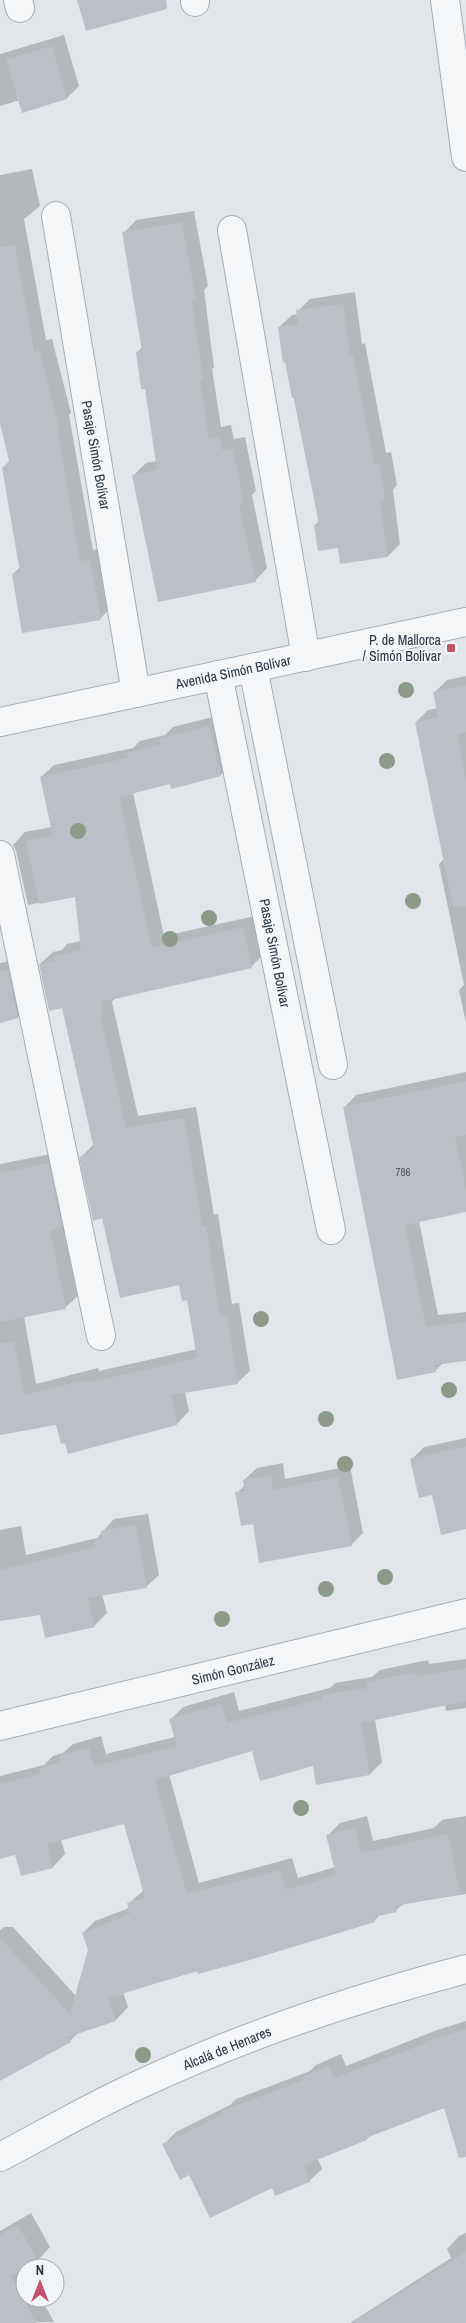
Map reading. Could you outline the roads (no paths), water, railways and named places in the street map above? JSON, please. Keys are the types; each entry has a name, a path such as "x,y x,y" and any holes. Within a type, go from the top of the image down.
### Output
{"street":[{"path":"445,0 466,157"},
{"name":"Pasaje Simón Bolívar","path":"56,216 136,693"},
{"path":"232,230 306,656"},
{"name":"Avenida Simón Bolívar","path":"0,722 466,622"},
{"path":"253,668 333,1065"},
{"name":"Pasaje Simón Bolívar","path":"218,675 331,1230"},
{"path":"0,855 101,1336"},
{"name":"Simón González","path":"0,1726 466,1613"},
{"name":"Alcalá de Henares","path":"0,2157 143,2082 223,2048 385,1991 466,1969"}],"place":[{"name":"P. de Mallorca / Simón Bolívar","path":"451,648"}]}
